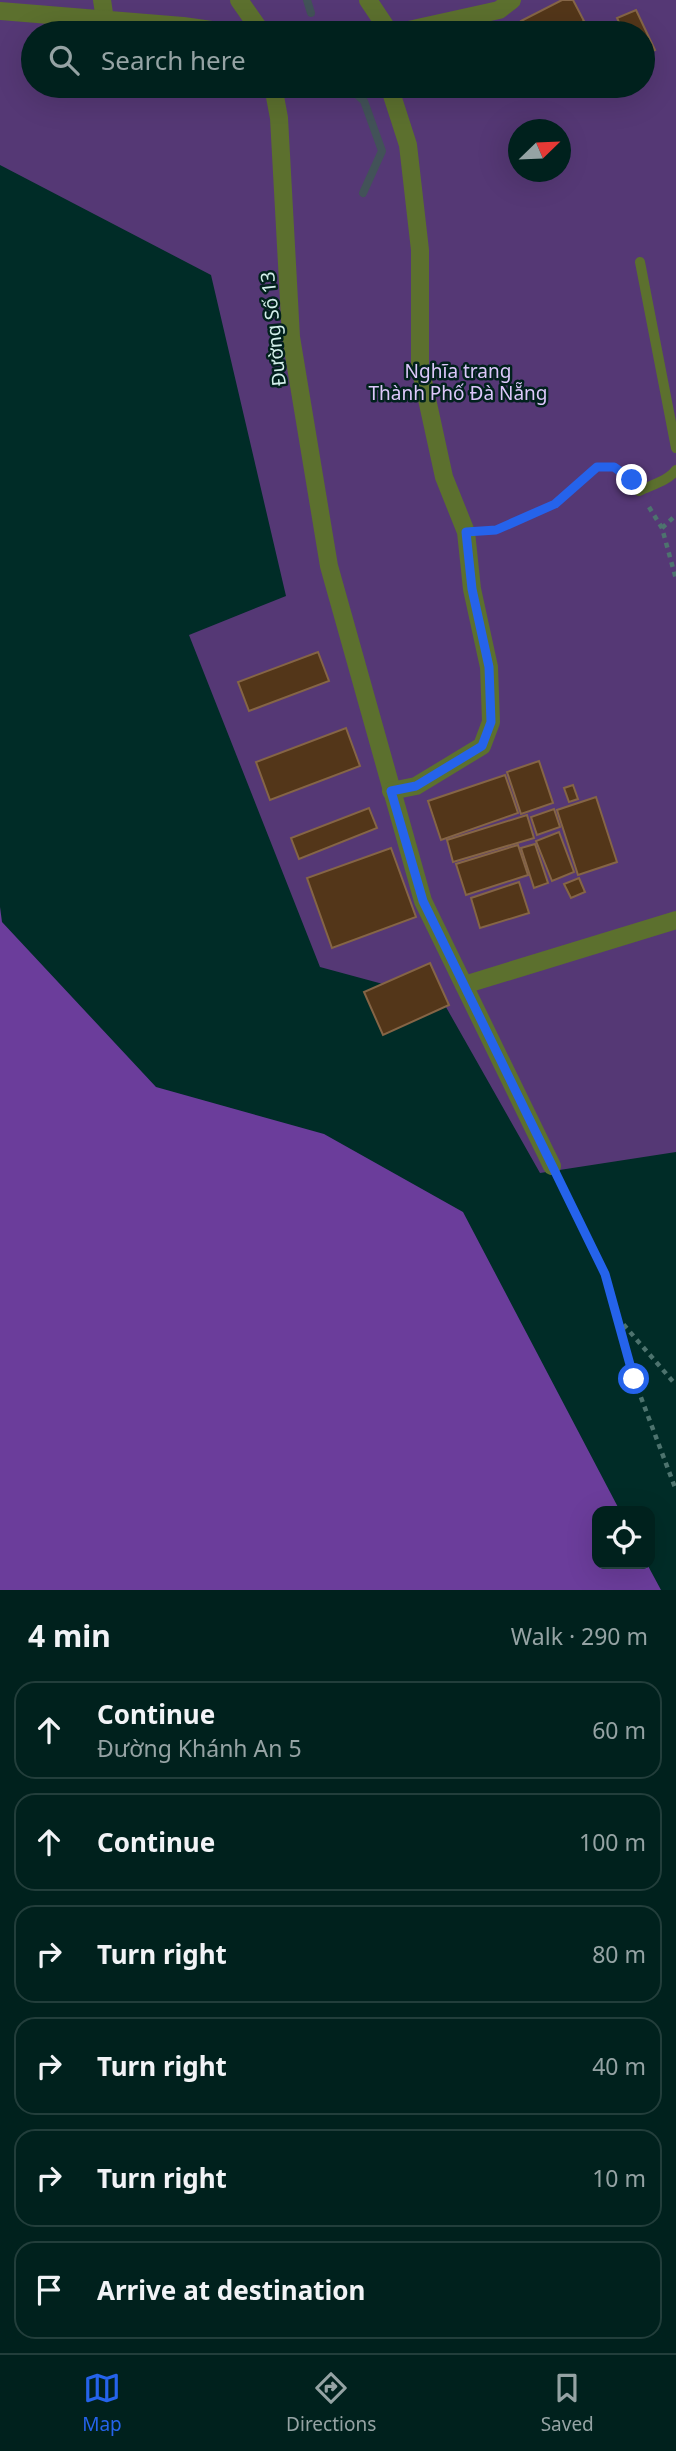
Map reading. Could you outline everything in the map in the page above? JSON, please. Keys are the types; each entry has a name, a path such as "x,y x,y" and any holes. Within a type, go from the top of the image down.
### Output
{"street":[{"path":"102,0 105,20"},
{"path":"239,0 254,21"},
{"path":"368,0 384,21"},
{"path":"448,21 499,10 512,0"},
{"path":"0,11 115,21"},
{"name":"Đường Số 13","path":"275,98 279,118 291,337 329,566 423,901 552,1166"},
{"path":"391,791 416,786 482,746 491,722 489,667 472,589 466,532 444,477 420,367 420,250 408,145 393,98"},
{"path":"464,985 676,920"}],"lane":[{"path":"640,262 676,448"},
{"path":"639,491 665,480 676,470"}],"path":[{"path":"466,532 496,530 555,504 597,467 614,467 632,480 662,527 676,579"},
{"path":"662,527 676,515"},
{"path":"552,1166 605,1274 634,1379 676,1490"},
{"path":"617,1316 676,1385"}],"green space":[{"name":"Nghĩa trang Thành Phố Đà Nẵng","path":"0,0 676,0 676,1152 540,1173 442,1000 320,967 189,635 286,596 211,275 0,165"}],"shaded area":[{"path":"0,907 2,922 156,1087 324,1134 463,1212 617,1506 592,1506 592,1569 650,1569 661,1590 0,1590"}],"building":[{"path":"562,0 573,0 584,21 521,21"},
{"path":"636,10 641,21 618,21 617,18"},
{"path":"318,652 329,681 249,711 238,682"},
{"path":"346,728 360,766 270,800 256,762"},
{"path":"539,761 553,803 521,814 507,772"},
{"path":"505,775 518,813 441,840 428,801"},
{"path":"573,785 578,799 569,802 564,788"},
{"path":"596,797 617,862 578,875 557,810"},
{"path":"369,808 377,828 299,859 291,838"},
{"path":"554,809 560,827 537,835 531,817"},
{"path":"527,815 534,838 453,862 447,840"},
{"path":"559,832 574,872 552,881 536,841"},
{"path":"535,844 548,883 534,888 521,848"},
{"path":"518,845 528,875 466,895 456,864"},
{"path":"391,848 416,917 332,948 307,878"},
{"path":"579,878 585,892 571,898 564,884"},
{"path":"519,882 529,913 480,928 471,898"},
{"path":"430,963 449,1005 383,1035 364,992"}],"waterway":[{"path":"307,0 311,13"},
{"path":"361,98 382,151 363,193"}],"route":[{"path":"632,480 614,467 597,467 555,504 496,530 466,532 472,589 489,667 491,722 482,746 416,786 391,791 423,901 605,1274 634,1379"}]}
